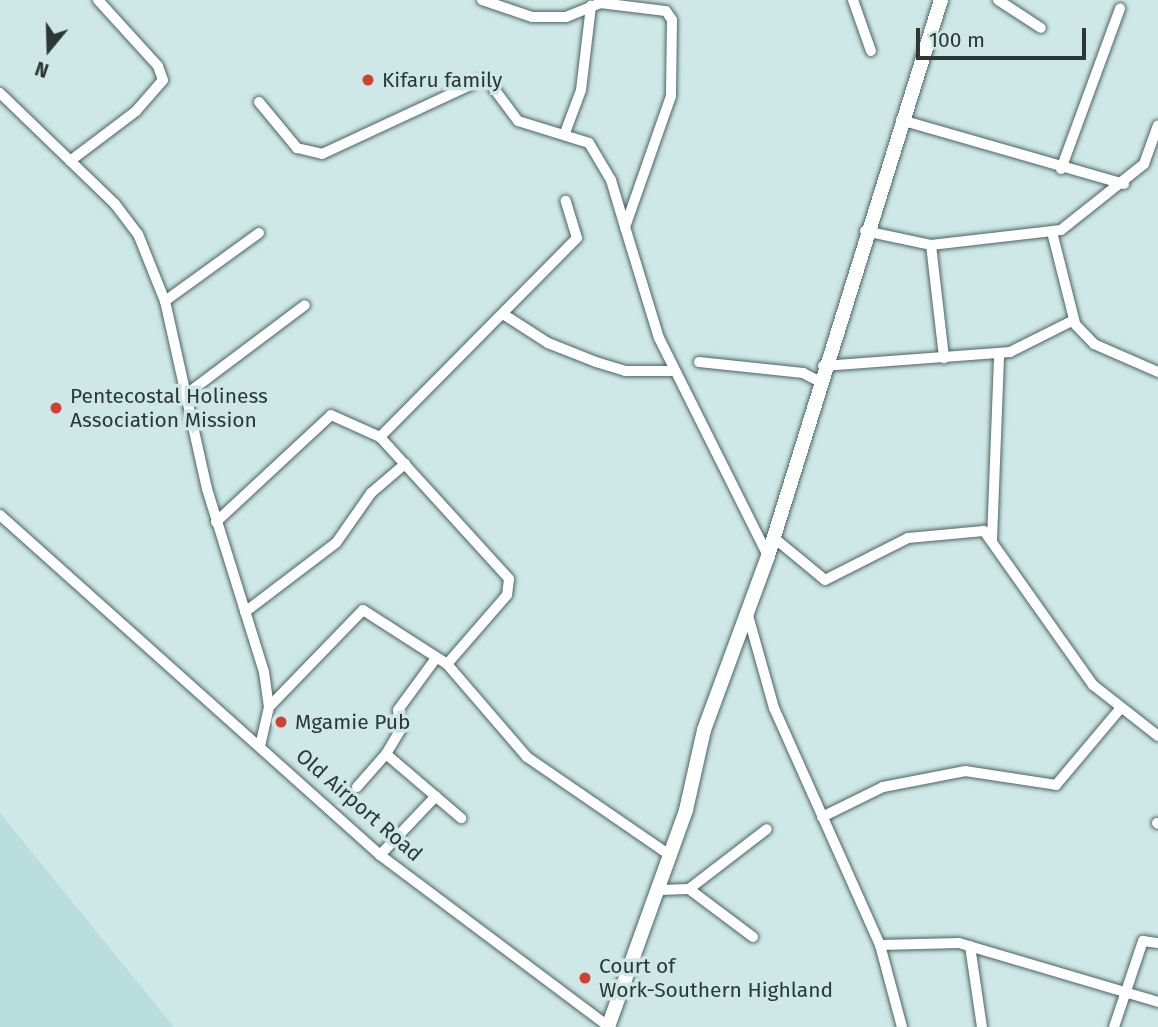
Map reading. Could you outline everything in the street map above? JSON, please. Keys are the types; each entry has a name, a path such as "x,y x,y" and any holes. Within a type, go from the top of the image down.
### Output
{"street":[{"path":"482,0 532,17 566,17 597,3 666,11 672,20 671,96 625,227"},
{"path":"853,0 871,51"},
{"path":"608,1027 670,856 704,730 768,556 865,230 941,0"},
{"path":"998,0 1041,28"},
{"path":"70,161 136,111 163,80 158,66 102,1"},
{"path":"565,133 582,90 597,3"},
{"path":"1061,169 1121,9"},
{"path":"260,102 297,148 322,154 460,85 486,78 517,121 548,134 565,133 598,155 674,370 768,556"},
{"path":"0,93 70,161 138,234 165,301 216,522 245,612 269,707 260,745"},
{"path":"901,120 1061,169 1124,184"},
{"path":"865,230 931,245 1052,232 1071,226 1124,184 1144,164 1158,125"},
{"path":"380,437 576,238 566,201"},
{"path":"1052,232 1075,323 1094,344 1158,372"},
{"path":"165,301 259,233"},
{"path":"931,245 944,358"},
{"path":"188,393 305,304"},
{"path":"503,314 548,343 596,362 625,371 674,370"},
{"path":"823,366 999,355 1075,323"},
{"path":"992,540 999,355"},
{"path":"699,362 803,373 819,381"},
{"path":"216,522 331,415 380,437 509,579 507,595 447,664"},
{"path":"245,612 327,551 371,493 405,464"},
{"name":"Old Airport Road","path":"0,515 380,855 608,1027"},
{"path":"773,537 825,580 920,535 973,528 992,540 1051,633 1120,709 1158,736"},
{"path":"269,707 363,610 447,664 527,757 670,856"},
{"path":"746,610 775,708 880,945 902,1027"},
{"path":"356,787 386,754 401,729 398,710 436,658"},
{"path":"822,817 883,786 958,772 988,771 1056,785 1120,709"},
{"path":"386,754 461,818"},
{"path":"380,855 436,796"},
{"path":"659,890 689,889 767,829"},
{"path":"689,889 753,937"},
{"path":"880,945 926,940 970,946 1158,1002"},
{"path":"1114,1027 1123,992 1143,941 1158,943"},
{"path":"970,946 982,1027"}],"shaded area":[{"path":"0,813 174,1027 0,1027"}],"place":[{"name":"Kifaru family","path":"368,80"},
{"name":"Pentecostal Holiness Association Mission","path":"56,408"},
{"name":"Mgamie Pub","path":"281,722"},
{"name":"Court of Work-Southern Highland","path":"585,978"}]}
